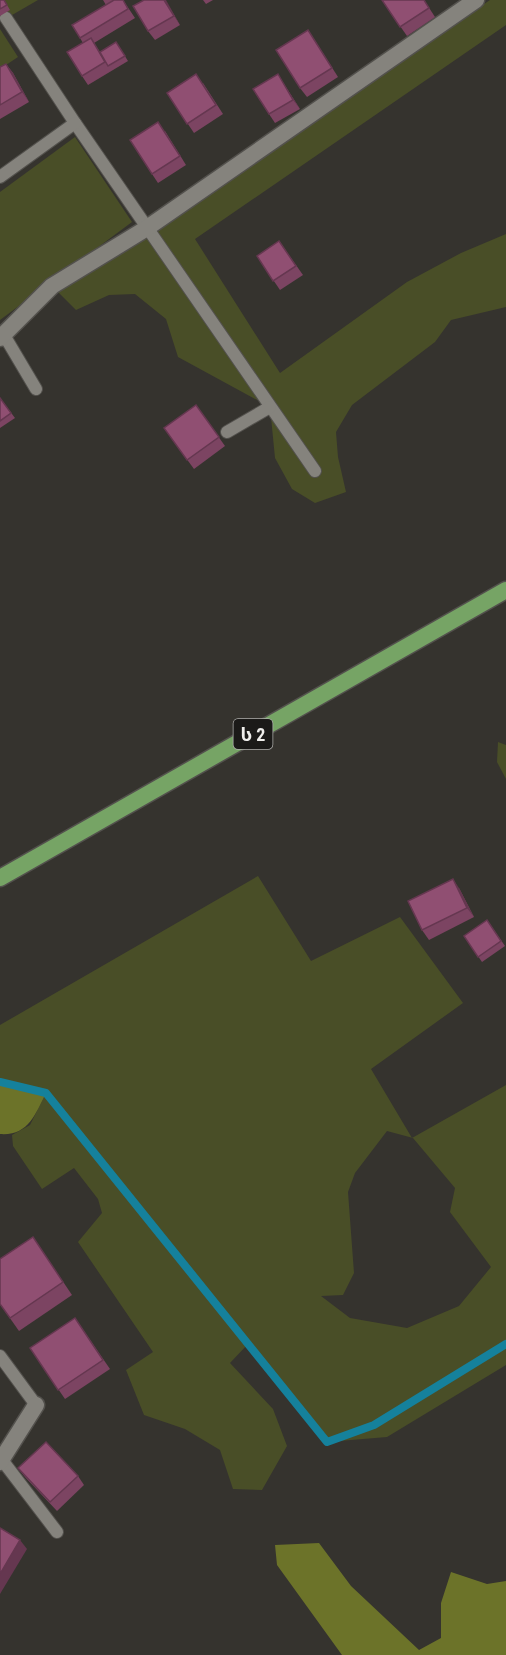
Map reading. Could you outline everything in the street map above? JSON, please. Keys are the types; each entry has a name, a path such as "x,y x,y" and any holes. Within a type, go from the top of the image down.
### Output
{"highway":[{"name":"ს 2","path":"0,878 506,590"}],"street":[{"path":"2,336 52,286 147,228 476,0"},
{"path":"1,1461 36,1405"}],"lane":[{"path":"6,18 75,123 315,471"},
{"path":"0,177 75,123"},
{"path":"2,336 36,389"},
{"path":"226,432 270,407"},
{"path":"0,1356 36,1405"},
{"path":"1,1461 57,1532"}],"green space":[{"path":"0,0 38,0 0,22"},
{"path":"490,0 506,0 506,25 195,239 280,373 407,282 461,253 506,234 506,307 451,320 435,342 352,405 336,432 338,457 346,492 315,503 292,489 275,458 270,407 178,357 166,319 135,294 109,295 76,310 58,292"},
{"path":"0,29 18,57 0,69"},
{"path":"75,137 132,222 0,320 0,192"},
{"path":"498,742 506,745 506,779 497,762"},
{"path":"258,876 311,961 400,917 463,1003 371,1069 412,1138 506,1085 506,1365 387,1437 327,1442 248,1344 230,1363 273,1409 287,1446 262,1490 233,1489 220,1450 185,1429 144,1415 126,1370 153,1352 78,1242 102,1213 98,1199 74,1168 42,1189 13,1146 12,1135 30,1125 46,1093 0,1082 0,1025","holes":["387,1131 412,1138 455,1188 450,1212 491,1267 459,1306 407,1328 350,1318 321,1296 343,1295 354,1273 348,1192 355,1173"]},
{"path":"0,1082 46,1093 24,1128 10,1134 0,1134"},
{"path":"319,1543 351,1586 419,1650 441,1638 441,1603 451,1572 487,1584 506,1581 506,1655 342,1655 277,1565 275,1545"}],"building":[{"path":"0,0 4,0 7,5 0,9"},
{"path":"114,0 123,0 128,9 80,38 72,25"},
{"path":"144,0 164,0 174,16 148,31 133,6"},
{"path":"382,0 424,0 429,8 400,27"},
{"path":"308,30 332,68 300,88 276,50"},
{"path":"91,38 105,62 82,76 67,52"},
{"path":"116,42 125,56 108,66 100,52"},
{"path":"6,64 22,92 0,105 0,67"},
{"path":"196,74 216,105 187,124 167,93"},
{"path":"278,74 293,100 269,114 253,89"},
{"path":"158,122 180,156 152,174 130,140"},
{"path":"279,241 296,266 273,281 257,256"},
{"path":"0,398 11,413 0,421"},
{"path":"196,405 219,437 187,460 164,428"},
{"path":"453,879 467,908 422,930 408,901"},
{"path":"487,920 501,941 478,957 464,936"},
{"path":"33,1237 63,1282 10,1318 0,1304 0,1259"},
{"path":"75,1318 103,1360 58,1390 30,1348"},
{"path":"46,1442 78,1476 50,1502 18,1468"},
{"path":"0,1528 20,1540 0,1574"}],"waterway":[{"path":"0,1082 46,1093 327,1442 374,1425 506,1344"}]}
